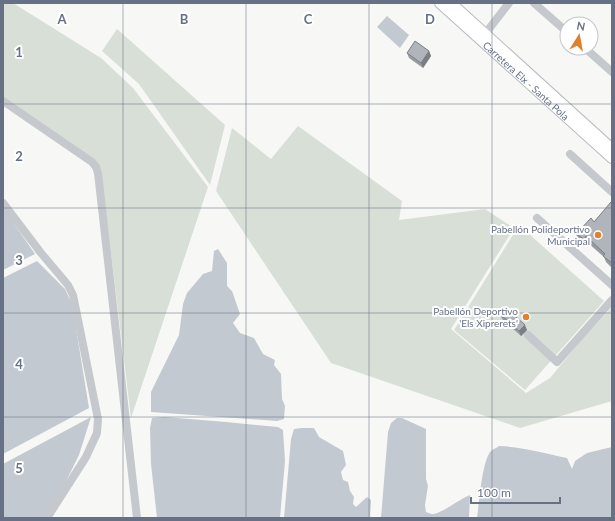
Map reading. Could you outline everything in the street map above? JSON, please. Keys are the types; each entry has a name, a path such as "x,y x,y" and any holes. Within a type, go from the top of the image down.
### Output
{"main road":[{"name":"Carretera Elx - Santa Pola","path":"440,3 612,158"},
{"name":"Carretera Elx - Santa Pola","path":"451,3 612,148"}],"street":[{"path":"485,34 508,3"},
{"path":"534,3 559,25"},
{"path":"594,56 612,72"},
{"path":"3,101 92,162 98,173 137,518"},
{"path":"570,154 612,192"},
{"path":"3,202 40,253 68,285 73,295 98,419 97,433 86,457 47,518"},
{"path":"537,218 612,285"},
{"path":"528,335 557,362 612,300"}],"shaded area":[{"path":"3,3 13,3 101,58 133,88 208,187 131,418 101,170 3,105"},
{"path":"387,16 409,35 400,48 377,27"},
{"path":"117,29 225,125 210,185 139,84 102,51"},
{"path":"298,126 402,201 399,220 485,209 514,228 451,329 526,393 550,378 584,337 612,307 612,401 520,428 331,363 216,191 232,128 271,159"},
{"path":"3,208 35,254 3,270"},
{"name":"Pabellón Deportivo 'Els Xiprerets'","path":"519,225 604,301 525,390 454,330"},
{"path":"218,249 227,263 227,286 232,291 240,314 233,323 240,333 254,338 263,354 275,360 274,365 281,374 282,399 285,406 284,419 277,421 151,412 151,392 179,335 183,304 187,293 203,274 212,271 214,251"},
{"path":"37,261 65,289 72,304 89,408 3,454 3,278"},
{"path":"91,417 79,455 48,518 3,518 3,464"},
{"path":"165,417 278,427 283,430 285,461 280,518 157,518 151,464 150,428 152,418"},
{"path":"397,418 402,418 426,429 426,479 428,486 425,505 426,512 432,514 441,512 470,495 469,518 381,518 388,432 391,423"},
{"path":"314,428 319,437 343,451 346,465 341,472 343,480 348,482 350,491 354,497 353,504 356,507 367,497 371,500 370,518 284,518 291,439 294,429"},
{"path":"499,446 525,449 567,458 572,469 575,461 587,453 612,447 612,518 477,518 485,463 491,451"}],"building":[{"path":"415,41 429,51 421,63 407,53"},
{"name":"Pabellón Polideportivo Municipal","path":"611,202 612,263 603,256 605,254 586,236 584,239 576,234 591,218 594,222"},
{"path":"506,308 525,325 519,331 500,314"}],"place":[{"name":"Pabellón Polideportivo Municipal","path":"598,235"},
{"name":"Pabellón Deportivo 'Els Xiprerets'","path":"526,317"}]}
